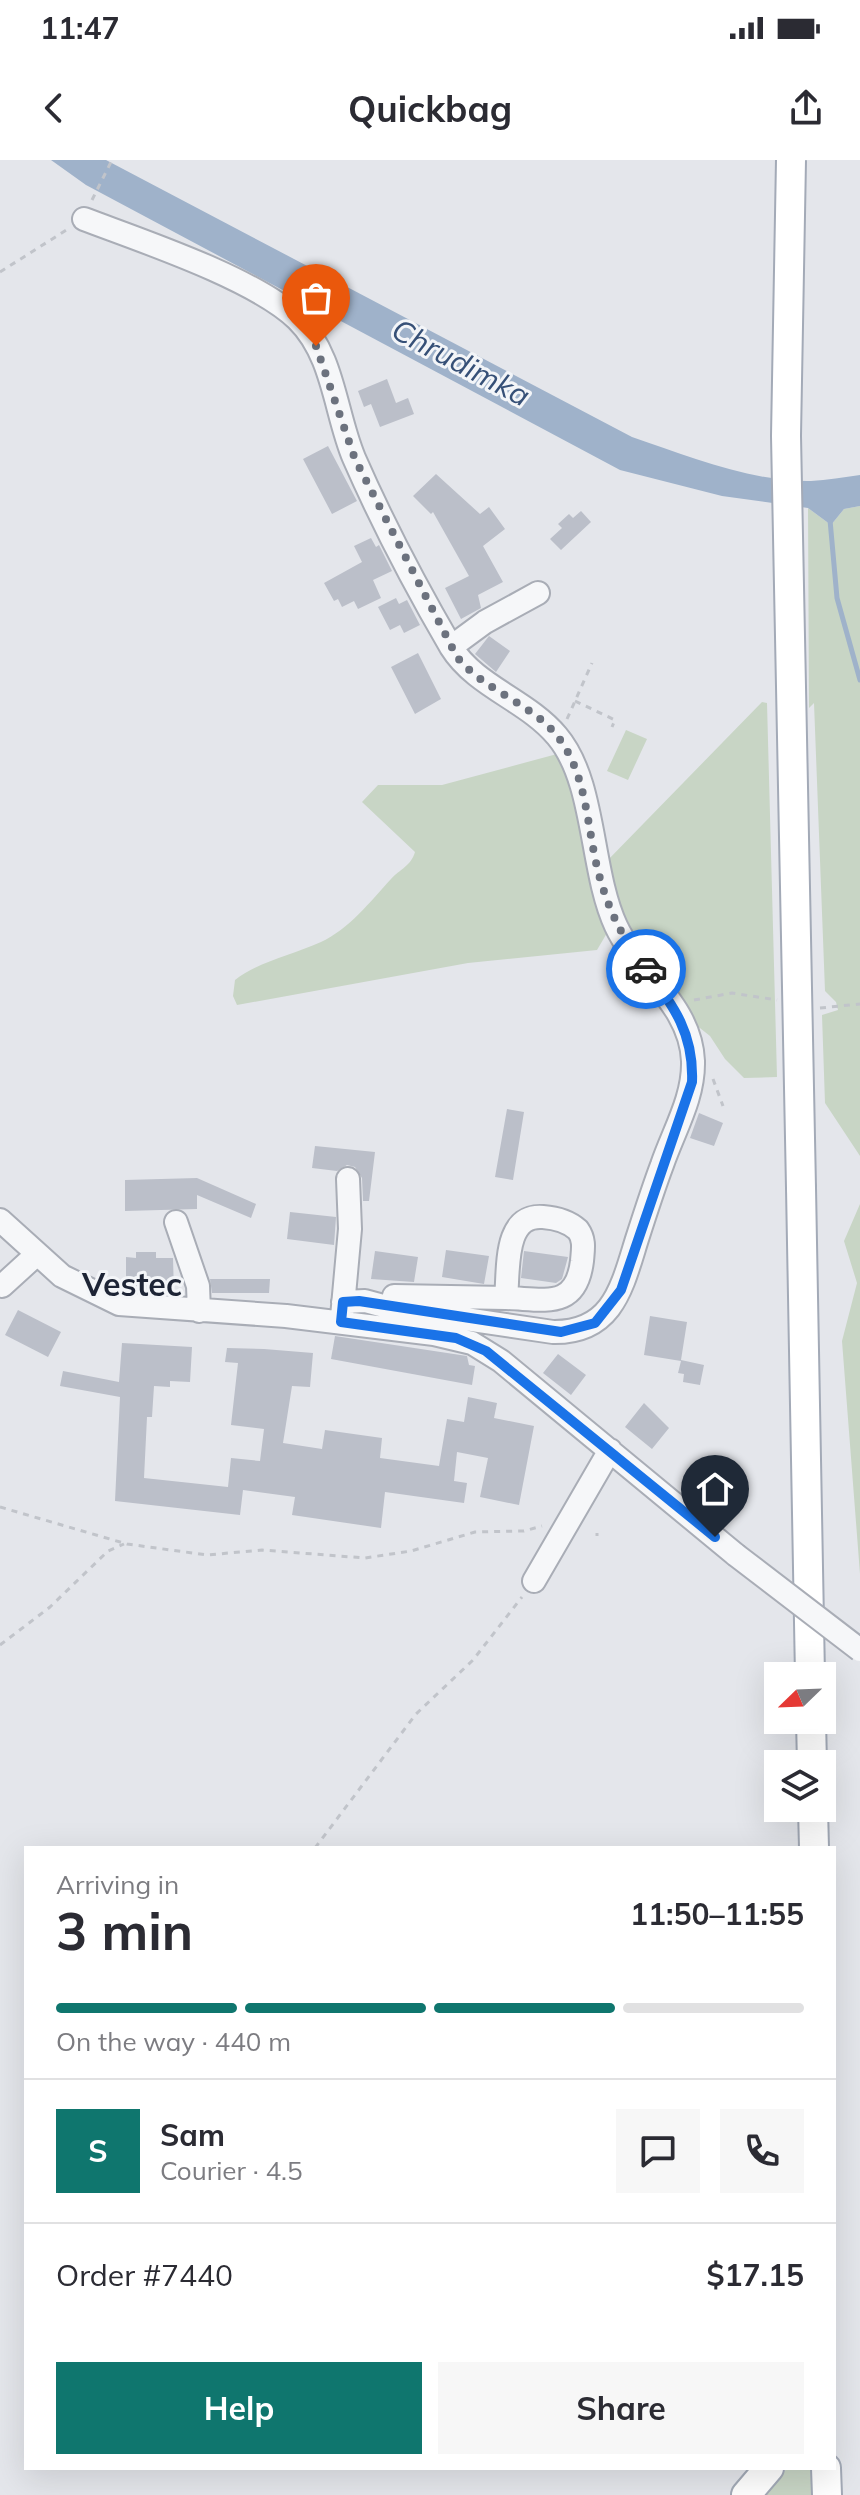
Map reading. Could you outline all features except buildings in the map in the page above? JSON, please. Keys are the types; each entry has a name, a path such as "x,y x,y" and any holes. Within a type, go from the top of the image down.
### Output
{"main road":[{"path":"791,160 786,436 810,1662"},
{"path":"813,1822 814,1846"},
{"path":"746,2495 767,2470"},
{"path":"826,2470 827,2495"}],"street":[{"path":"84,219 248,286 295,317 311,336 366,484 451,647 464,666 558,737 580,785 598,870 617,928 672,1004 685,1025 691,1046 692,1082 688,1100 663,1163 621,1290 602,1316 588,1327 553,1332 391,1308 370,1302"},
{"path":"451,647 493,616 538,593"},
{"path":"342,1312 350,1229 348,1179"},
{"path":"0,1220 62,1276 105,1299 134,1307 199,1311 342,1312 472,1343 501,1361 736,1555 860,1650"},
{"path":"176,1222 198,1286 199,1311"},
{"path":"2,1286 37,1254"},
{"path":"342,1312 385,1296 506,1298"},
{"path":"534,1581 610,1450"}],"path":[{"path":"94,196 112,160"},
{"path":"0,272 84,219"},
{"path":"558,737 592,663"},
{"path":"575,701 615,720 612,727"},
{"path":"672,1004 732,993 778,1000"},
{"path":"809,1006 824,1008 860,1004"},
{"path":"0,1507 127,1544 207,1555 262,1550 365,1558 411,1551 475,1532 524,1531 549,1524"},
{"path":"0,1645 50,1607 108,1551 127,1544"},
{"path":"317,1846 416,1714 473,1660 534,1581"}],"green space":[{"path":"860,506 860,1156 825,1103 822,1015 838,1010 836,1002 825,991 814,703 809,708 808,508 831,525 844,509"},
{"path":"762,702 767,703 777,1077 744,1078 725,1059 710,1036 686,1017 630,933 605,863"},
{"path":"626,730 647,739 628,780 607,771"},
{"path":"557,754 571,789 591,879 606,923 607,933 597,950 468,963 237,1005 233,996 235,980 266,963 331,937 359,914 411,861 415,852 362,802 378,785 442,785"},
{"path":"860,1204 860,1574 842,1341 857,1283 844,1241"},
{"path":"785,2470 811,2470 811,2495 766,2495"}],"water":[{"name":"Chrudimka","path":"51,160 106,160 632,437 743,473 766,477 811,481 860,475 860,506 844,509 831,525 808,508 722,496 620,470 86,185"}],"waterway":[{"path":"830,520 837,598 860,680"}],"way so far":[{"path":"316,346 366,484 457,657 473,674 546,725 565,750 580,785 598,870 614,920 622,937 646,969"}],"district":[{"name":"Vestec","path":"132,1284"}],"route":[{"path":"646,969 685,1025 693,1061 692,1082 621,1290 602,1316 588,1327 570,1332 553,1332 359,1301 343,1302 341,1322 456,1338 486,1351 715,1537"}]}
